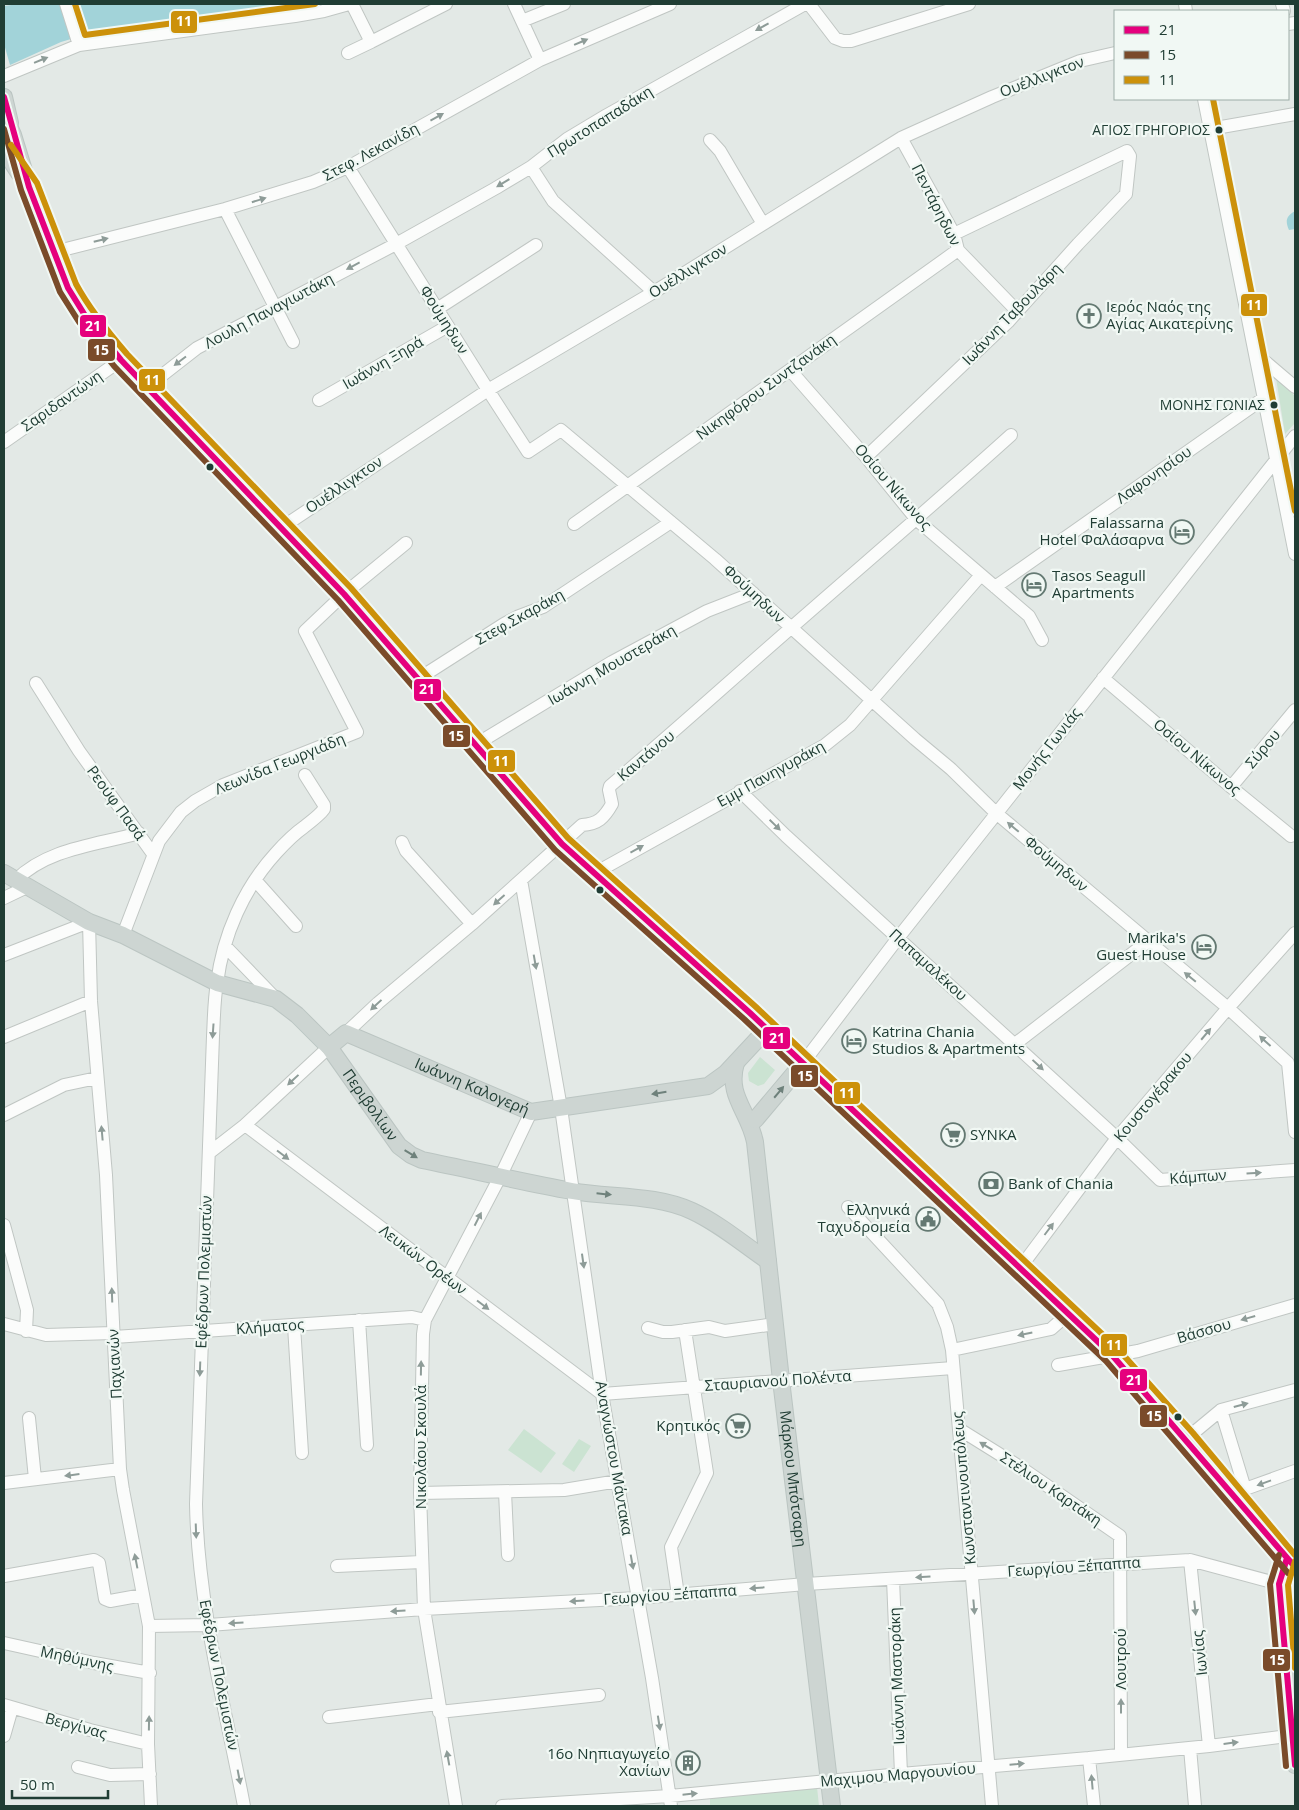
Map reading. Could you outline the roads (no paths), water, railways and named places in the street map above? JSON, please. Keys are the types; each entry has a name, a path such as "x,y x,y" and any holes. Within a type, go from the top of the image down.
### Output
{"main road":[{"path":"4,97 28,187 75,303 90,324 121,360 344,594 562,844 767,1028 1112,1355 1186,1439 1240,1494 1291,1563 1279,1584 1294,1735 1295,1765"},
{"path":"4,115 13,135"},
{"path":"4,150 28,187"},
{"name":"Περιβολίων","path":"16,880 89,922 123,935 217,983 276,999 297,1015 329,1047 399,1146 411,1155 422,1160 573,1191 647,1200 691,1210 733,1235 768,1261"},
{"name":"Ιωάννη Καλογερή","path":"346,1033 531,1112 708,1086 718,1080 736,1063 767,1028"},
{"path":"329,1047 346,1033"},
{"path":"708,1086 724,1084 734,1087 733,1072 736,1063"},
{"path":"755,1120 803,1063"},
{"name":"Μάρκου Μπότσαρη","path":"734,1087 735,1095 752,1127 756,1152 832,1806"},
{"name":"Μάρκου Μπότσαρη","path":"734,1087 749,1098 754,1112 756,1152"}],"street":[{"path":"66,4 78,42"},
{"path":"4,76 78,42 295,16 351,4 371,42"},
{"path":"348,53 446,4"},
{"path":"514,4 540,60"},
{"path":"522,21 564,4"},
{"name":"Στεφ. Λεκανίδη","path":"54,252 226,209 312,182 348,167 540,60 670,4"},
{"name":"Πρωτοπαπαδάκη","path":"396,244 531,167 567,139 805,4"},
{"path":"809,4 835,38 843,42 969,4"},
{"name":"Ουέλλιγκτον","path":"280,528 488,390 654,292 901,138 992,96 1072,64 1114,53"},
{"path":"1204,100 1295,554"},
{"path":"1210,129 1295,114"},
{"name":"Πεντάρηδων","path":"901,138 954,234 958,250 1018,312"},
{"path":"710,140 720,151 763,224"},
{"name":"Ιωάννη Ταβουλάρη","path":"866,456 1018,312 1078,244 1126,194 1130,156 1127,151 954,234"},
{"name":"Φούμηδων","path":"348,167 528,452 561,430 753,593 915,740 951,769 996,813 1147,942 1292,1061"},
{"path":"531,167 553,201 654,292"},
{"path":"226,209 293,342"},
{"name":"Λουλη Παναγιωτάκη","path":"147,386 197,348 396,244"},
{"path":"437,309 536,246"},
{"name":"Νικηφόρου Συντζανάκη","path":"574,524 958,250"},
{"name":"Ιωάννη Ξηρά","path":"319,400 448,326"},
{"path":"1255,353 1295,387"},
{"name":"Σαριδαντώνη","path":"4,442 121,360"},
{"name":"Οσίου Νίκωνος","path":"790,370 866,456 917,520 1030,616 1042,640"},
{"name":"Λαφονησίου","path":"995,587 1264,398"},
{"name":"Καντάνου","path":"346,1033 378,1003 522,880 582,825 592,824 604,818 612,804 610,786 687,721 790,628 917,520 1011,436"},
{"name":"Μονής Γωνιάς","path":"803,1063 996,813 1295,436"},
{"name":"Στεφ.Σκαράκη","path":"418,679 504,624 543,607 671,522"},
{"path":"344,594 406,543"},
{"name":"Εμμ Πανηγυράκη","path":"595,873 826,745 850,725 981,575"},
{"name":"Ιωάννη Μουστεράκη","path":"475,745 612,662 707,612 753,593"},
{"name":"Λεωνίδα Γεωργιάδη","path":"123,935 159,841 182,812 195,801 223,785 357,732 305,631 344,594"},
{"name":"Οσίου Νίκωνος","path":"1103,678 1291,836"},
{"name":"Ρεούφ Πασά","path":"36,683 79,751 153,854"},
{"name":"Σύρου","path":"1231,787 1295,710"},
{"name":"Εφέδρων Πολεμιστών","path":"244,1806 201,1586 197,1547 196,1504 213,1036 217,983 225,946 240,906 255,880 275,854 289,839 324,810 324,805 306,775"},
{"name":"Παπαμαλέκου","path":"740,791 786,836 1117,1138"},
{"path":"4,898 16,880 25,871 63,852 139,833"},
{"path":"402,842 406,850 472,924"},
{"path":"255,880 296,926"},
{"name":"Αναγνώστου Μάντακα","path":"522,880 561,1108 602,1394 638,1598 670,1801"},
{"path":"4,955 89,922"},
{"name":"Παχιανών","path":"89,922 91,1001 106,1175 120,1469 122,1490 149,1626 148,1744 151,1806"},
{"name":"Κουστογέρακου","path":"1020,1268 1117,1138 1295,933"},
{"path":"1015,1044 1147,942"},
{"path":"225,946 276,999"},
{"path":"4,1037 91,1001"},
{"path":"209,1153 244,1125 329,1047"},
{"path":"1292,1061 1295,1132"},
{"path":"4,1115 64,1085 97,1078"},
{"name":"Νικολάου Σκουλά","path":"456,1806 424,1609 421,1562 421,1364 425,1320 501,1175 531,1112"},
{"name":"Λευκών Ορέων","path":"244,1125 602,1394"},
{"name":"Κάμπων","path":"1117,1138 1160,1180 1295,1170"},
{"name":"Κωνσταντινουπόλεως","path":"848,1207 938,1304 952,1350 992,1806"},
{"path":"4,1225 27,1310 26,1331"},
{"name":"Βάσσου","path":"1058,1365 1138,1351 1295,1305"},
{"path":"952,1350 1051,1329 1068,1314"},
{"name":"Κλήματος","path":"4,1324 46,1335 113,1335 202,1332 412,1317 425,1320"},
{"path":"359,1320 367,1445"},
{"path":"648,1328 663,1332 709,1327 725,1330 775,1324"},
{"path":"294,1326 302,1453"},
{"path":"678,1595 671,1547 707,1473 685,1330"},
{"name":"Σταυριανού Πολέντα","path":"602,1394 953,1368"},
{"path":"1186,1439 1221,1410 1295,1390"},
{"path":"1221,1410 1240,1494 1295,1471"},
{"path":"30,1418 35,1479"},
{"name":"Στέλιου Καρτάκη","path":"958,1429 1020,1467 1120,1536 1121,1563"},
{"path":"4,1483 120,1469"},
{"path":"420,1493 564,1490 618,1481"},
{"path":"505,1492 508,1555"},
{"path":"4,1576 94,1560 99,1563 105,1599 110,1601 143,1595"},
{"path":"1190,1560 1279,1584"},
{"name":"Γεωργίου Ξέπαππα","path":"149,1626 209,1625 424,1609 638,1598 806,1584 1190,1560"},
{"name":"Ιωνίας","path":"1190,1560 1209,1746"},
{"path":"337,1566 421,1562"},
{"name":"Λουτρού","path":"1121,1563 1121,1755"},
{"name":"Ιωάννη Μαστοράκη","path":"893,1579 901,1774"},
{"name":"Μηθύμνης","path":"4,1643 150,1673"},
{"path":"329,1717 599,1695"},
{"path":"4,1736 8,1707"},
{"name":"Βεργίνας","path":"8,1707 148,1744"},
{"name":"Μαχιμου Mαργουνίου","path":"502,1806 670,1801 829,1781 1121,1755 1294,1735"},
{"path":"1190,1748 1195,1806"},
{"path":"1089,1758 1094,1806"},
{"path":"78,1767 110,1775 150,1774"}],"water":[{"path":"19,4 330,4 301,11 81,36 61,42 10,65 4,44 4,6"},
{"path":"1295,211 1295,229 1289,230 1287,219"}],"place":[{"name":"ΑΓΙΟΣ ΓΡΗΓΟΡΙΟΣ","path":"1219,130"},
{"name":"Ιερός Ναός της Αγίας Αικατερίνης","path":"1089,316"},
{"name":"ΜΟΝΗΣ ΓΩΝΙΑΣ","path":"1274,405"},
{"name":"Falassarna Hotel Φαλάσαρνα","path":"1182,532"},
{"name":"Tasos Seagull Apartments","path":"1034,585"},
{"name":"Marika's Guest House","path":"1204,947"},
{"name":"Katrina Chania Studios & Apartments","path":"854,1041"},
{"name":"SYNKA","path":"953,1135"},
{"name":"Bank of Chania","path":"991,1184"},
{"name":"Ελληνικά Ταχυδρομεία","path":"928,1219"},
{"name":"Κρητικός","path":"738,1426"},
{"name":"16ο Νηπιαγωγείο Χανίων","path":"688,1763"}]}
